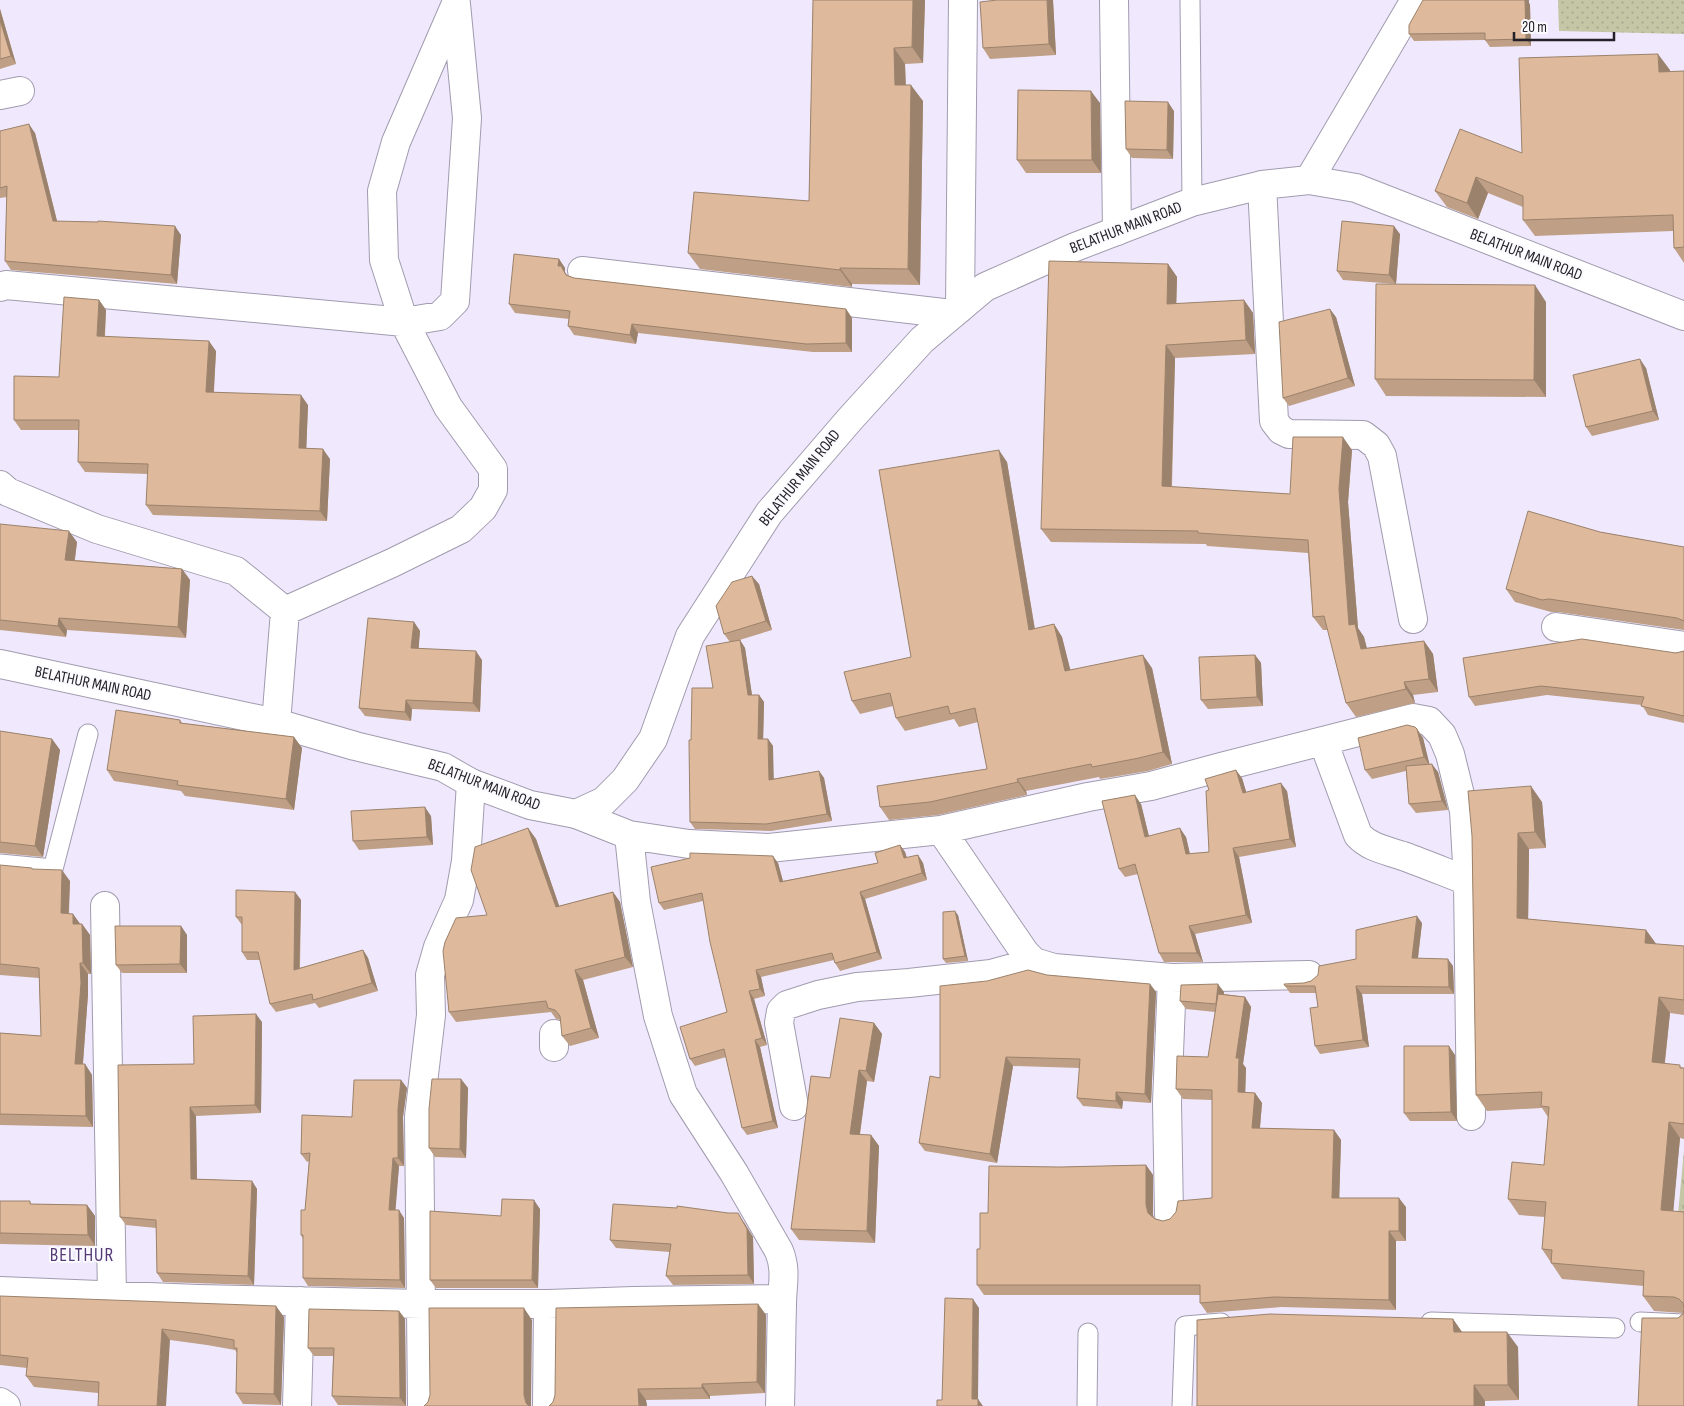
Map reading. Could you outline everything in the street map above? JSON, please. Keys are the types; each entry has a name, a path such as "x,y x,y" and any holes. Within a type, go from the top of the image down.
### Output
{"street":[{"path":"582,271 956,311 963,0"},
{"path":"1114,0 1117,231"},
{"path":"1309,180 1415,0"},
{"path":"285,611 392,563 461,529 483,508 493,490 494,469 448,407 404,322 384,260 382,192 396,142 456,2"},
{"path":"0,287 6,285 404,322 440,316 455,301 467,118 456,2"},
{"name":"BELATHUR MAIN ROAD","path":"0,664 276,723 355,746 443,767 471,783 530,805 576,814 604,801 625,780 653,740 690,636 769,513 850,418 916,347 984,287 1075,247 1192,202 1262,184 1309,180 1356,188 1684,316"},
{"path":"1262,184 1274,421 1281,430 1289,434 1363,435 1376,446 1382,456 1413,619"},
{"path":"0,485 8,492 97,529 236,571 285,611"},
{"path":"276,723 285,611"},
{"path":"1556,627 1684,646"},
{"path":"576,814 629,835 689,844 768,848 941,830 1088,797 1151,786 1413,718 1429,721 1442,735 1450,754 1464,811 1468,881 1471,1116"},
{"path":"1323,740 1358,835 1364,842 1468,881"},
{"path":"422,1406 420,1117 431,1015 430,976 438,947 459,900 466,861 471,783"},
{"path":"941,830 1024,953 1034,962 1054,968 1172,978 1310,975"},
{"path":"629,835 636,902 658,1016 683,1094 734,1173 780,1251 785,1271 782,1299 780,1406"},
{"path":"105,906 112,1296"},
{"path":"794,1106 779,1023 781,1011 787,1005 818,995 857,987 991,974 1034,962"},
{"path":"1169,1215 1167,1103 1172,978"},
{"path":"0,1291 112,1296 422,1304 548,1304 782,1299"},
{"path":"297,1406 300,1301"},
{"path":"547,1406 548,1304"},
{"path":"0,1402 6,1406"}],"lane":[{"path":"1190,0 1192,202"},
{"path":"0,864 53,869 88,734"},
{"path":"1182,1406 1184,1326 1242,1321"},
{"path":"1409,1322 1615,1328"},
{"path":"1640,1322 1684,1324"},
{"path":"1087,1406 1088,1333"}],"green space":[{"path":"1558,0 1684,0 1684,34 1559,31"},
{"path":"1684,1150 1684,1215 1678,1214"}],"building":[{"path":"813,0 913,0 912,47 894,48 895,85 911,85 908,269 840,268 840,270 688,253 694,192 809,201"},
{"path":"1047,0 1049,44 983,48 980,2"},
{"path":"1423,0 1525,0 1526,39 1485,40 1485,33 1409,34 1409,25"},
{"path":"0,20 11,56 0,59"},
{"path":"1658,54 1659,72 1684,71 1684,247 1674,248 1673,215 1523,220 1523,196 1476,177 1467,203 1435,191 1460,129 1522,153 1519,58"},
{"path":"1018,90 1091,91 1092,160 1017,160"},
{"path":"1125,101 1168,102 1167,150 1126,149"},
{"path":"29,124 53,221 98,221 175,226 171,275 5,261 7,186 0,188 0,131"},
{"path":"1342,221 1394,226 1389,275 1337,271"},
{"path":"514,254 559,259 558,266 561,266 566,275 574,278 846,309 846,343 806,344 632,324 630,335 568,326 570,311 509,304"},
{"path":"1049,261 1168,264 1167,304 1244,300 1246,340 1166,345 1162,486 1290,494 1293,437 1343,437 1339,489 1349,625 1355,624 1361,649 1424,641 1429,679 1404,682 1406,689 1346,703 1324,616 1313,617 1308,540 1198,533 1198,531 1041,529"},
{"path":"1376,284 1535,285 1534,380 1375,379"},
{"path":"64,297 99,300 97,336 209,341 206,392 301,395 299,448 323,449 320,511 146,505 148,464 78,462 79,420 14,420 14,376 59,377"},
{"path":"1330,309 1348,378 1283,398 1279,322"},
{"path":"1640,359 1653,411 1586,427 1573,375"},
{"path":"999,450 1029,630 1054,624 1065,671 1143,655 1163,752 1092,767 1091,764 1017,779 1018,782 930,802 880,807 877,786 987,769 975,708 950,714 948,706 896,718 890,693 852,701 844,672 911,657 879,470"},
{"path":"1528,511 1600,532 1684,547 1684,621 1677,618 1549,599 1542,600 1506,589"},
{"path":"0,524 69,531 65,560 182,569 178,627 59,618 58,626 0,620"},
{"path":"752,576 766,621 724,634 716,606 732,582"},
{"path":"368,618 414,622 411,648 476,651 473,703 406,700 405,712 359,708"},
{"path":"1582,639 1676,653 1684,651 1684,716 1641,706 1644,697 1541,686 1469,697 1463,658"},
{"path":"740,640 748,695 759,695 758,739 768,739 769,780 819,771 827,814 766,824 690,822 689,740 691,740 692,688 713,688 706,646"},
{"path":"1255,655 1257,697 1201,700 1199,657"},
{"path":"116,710 180,720 180,723 294,737 286,799 177,785 178,781 107,770"},
{"path":"1407,725 1417,729 1424,757 1365,770 1358,738"},
{"path":"0,731 52,739 35,846 0,842"},
{"path":"1432,764 1442,801 1409,804 1406,766"},
{"path":"1236,770 1243,793 1281,783 1290,839 1233,848 1246,915 1189,926 1197,953 1159,953 1135,864 1119,869 1102,801 1135,795 1145,837 1180,828 1186,854 1209,852 1206,791 1209,790 1205,779"},
{"path":"1531,786 1535,832 1518,833 1517,918 1646,930 1645,943 1684,946 1684,1000 1659,997 1652,1062 1680,1065 1680,1068 1684,1068 1684,1124 1669,1122 1661,1210 1684,1212 1684,1308 1683,1303 1674,1297 1643,1296 1644,1271 1551,1263 1552,1250 1542,1249 1546,1202 1508,1199 1512,1162 1544,1165 1549,1107 1541,1106 1542,1092 1476,1095 1472,836 1468,791"},
{"path":"425,807 427,837 353,841 351,811"},
{"path":"528,828 556,907 613,892 625,957 575,970 591,1028 562,1036 560,1016 555,1010 548,1008 546,1001 449,1012 443,951 445,942 456,918 487,915 471,870 475,847"},
{"path":"900,845 904,858 918,855 922,873 860,892 877,952 835,963 832,953 756,970 760,989 749,991 762,1038 755,1040 773,1121 742,1128 724,1049 690,1059 680,1027 727,1012 710,942 702,893 659,903 651,867 690,858 690,853 773,856 780,882 878,863 875,853"},
{"path":"0,865 62,870 61,913 73,914 73,924 82,924 83,963 80,963 81,983 75,1064 85,1064 86,1116 0,1114 0,1033 41,1036 39,968 0,964"},
{"path":"236,890 295,892 294,970 363,950 372,983 313,1000 312,994 270,1004 258,952 242,952 242,917 236,917"},
{"path":"955,911 965,956 943,959 943,912"},
{"path":"1417,916 1412,958 1448,959 1449,987 1356,986 1363,1040 1315,1046 1310,1008 1318,1007 1315,986 1285,986 1284,984 1311,981 1318,975 1319,966 1356,959 1356,930"},
{"path":"115,926 181,926 180,964 116,965"},
{"path":"1028,970 1047,975 1150,984 1145,1094 1116,1092 1116,1101 1077,1098 1080,1059 1006,1057 990,1154 919,1143 930,1076 940,1078 940,986 987,981"},
{"path":"1218,984 1216,1004 1180,1001 1181,985"},
{"path":"1218,994 1245,997 1236,1058 1239,1058 1238,1092 1255,1093 1252,1128 1334,1130 1332,1198 1399,1198 1399,1231 1389,1231 1389,1300 1274,1297 1200,1303 1200,1285 977,1285 980,1213 988,1213 989,1166 1146,1165 1146,1205 1148,1213 1155,1219 1163,1221 1170,1219 1176,1212 1178,1201 1212,1198 1212,1090 1176,1089 1177,1056 1208,1057"},
{"path":"256,1014 255,1105 190,1107 191,1179 252,1181 248,1276 157,1273 156,1220 120,1217 118,1065 194,1064 193,1016"},
{"path":"840,1018 874,1023 866,1071 859,1070 850,1134 871,1135 867,1231 791,1229 811,1076 830,1078"},
{"path":"1404,1046 1449,1046 1451,1112 1404,1113"},
{"path":"432,1079 461,1079 460,1149 429,1148 429,1109"},
{"path":"354,1080 401,1080 398,1109 398,1158 393,1158 389,1210 399,1210 400,1280 303,1278 301,1210 305,1210 310,1153 301,1154 302,1115 352,1117"},
{"path":"502,1199 534,1200 532,1280 430,1280 430,1211 501,1216"},
{"path":"0,1201 30,1201 30,1204 87,1205 88,1235 0,1233"},
{"path":"613,1204 677,1208 677,1206 738,1213 747,1229 748,1275 666,1276 671,1244 610,1240"},
{"path":"0,1296 276,1306 274,1394 236,1393 237,1348 234,1348 234,1340 162,1329 157,1406 98,1406 99,1382 26,1376 28,1358 0,1355"},
{"path":"945,1298 973,1299 972,1399 978,1399 978,1406 937,1406 937,1400 942,1400"},
{"path":"758,1304 757,1382 702,1384 702,1388 638,1389 639,1406 549,1406 553,1402 555,1395 556,1308"},
{"path":"429,1308 524,1308 524,1395 529,1406 424,1406 428,1402 430,1395"},
{"path":"309,1309 399,1311 400,1398 332,1396 334,1348 308,1348"},
{"path":"1684,1309 1684,1406 1638,1406 1642,1318 1678,1318 1683,1314"},
{"path":"1270,1314 1453,1319 1454,1332 1507,1332 1508,1385 1474,1385 1474,1406 1197,1406 1197,1320"}],"district":[{"name":"BELTHUR","path":"82,1255"}]}
